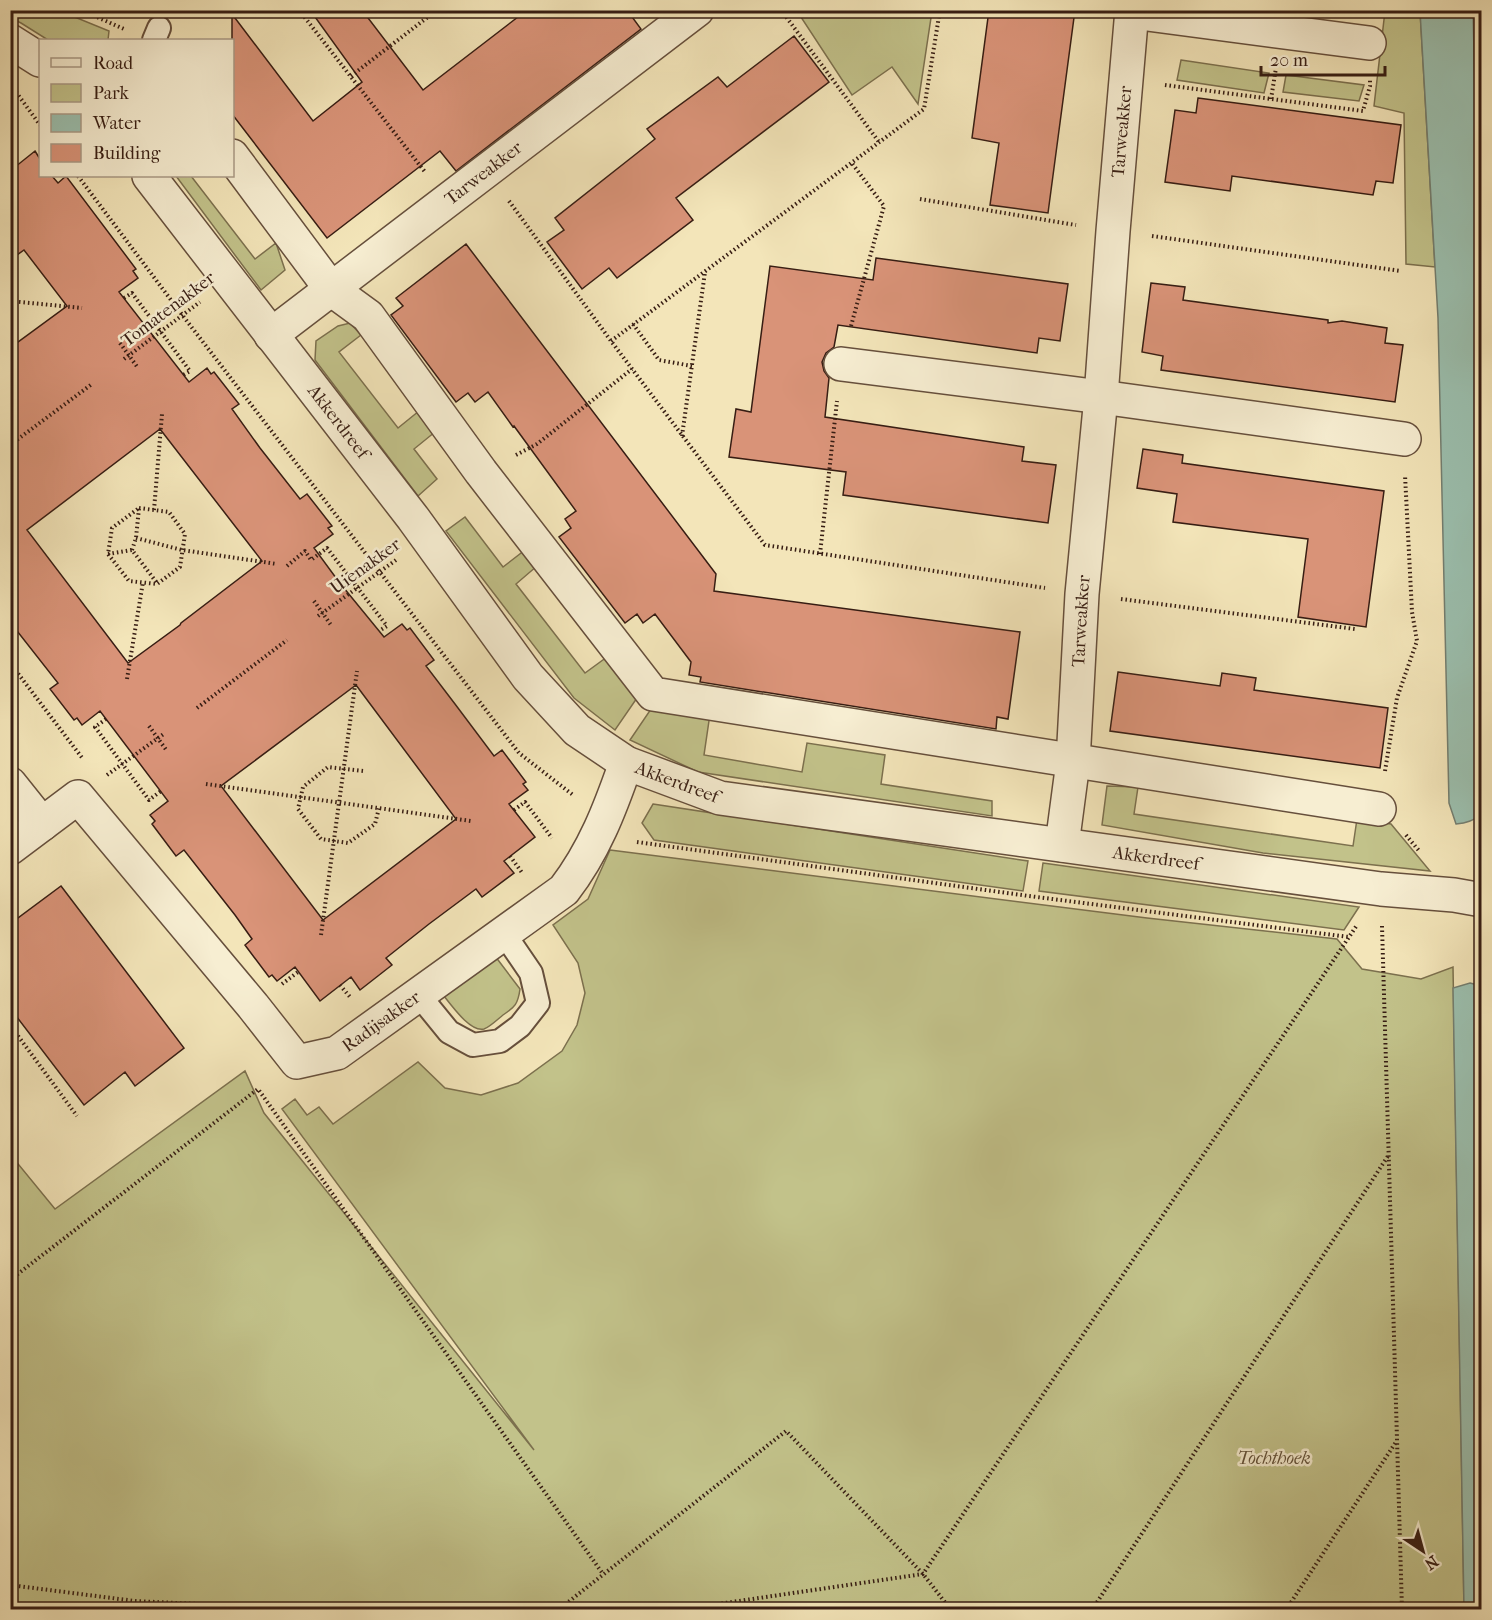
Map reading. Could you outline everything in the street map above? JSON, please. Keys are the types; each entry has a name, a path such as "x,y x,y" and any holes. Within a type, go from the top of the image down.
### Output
{"street":[{"name":"Tarweakker","path":"271,335 696,10"},
{"name":"Tarweakker","path":"1062,845 1072,762 1082,594 1101,397 1132,11 1369,43"},
{"path":"10,41 39,59"},
{"path":"234,159 331,289 368,316 481,472 653,694 1379,810"},
{"name":"Akkerdreef","path":"150,177 406,509 528,677 577,729 626,763 720,798 1381,889 1482,900"},
{"path":"841,364 1404,439"},
{"name":"Radijsakker","path":"89,789 297,1062 337,1053 564,890 577,872 606,818 626,763"},
{"path":"10,784 42,824"},
{"path":"10,848 89,789"}],"lane":[{"path":"418,994 449,1032 473,1045 500,1041 507,1036 520,1026 538,1003 531,973 503,932"}],"path":[{"path":"81,10 127,30"},
{"path":"299,10 447,201"},
{"path":"351,76 437,10"},
{"path":"781,10 879,141"},
{"path":"611,341 924,109 940,10"},
{"path":"1125,80 1363,111 1370,86 1369,43"},
{"path":"10,85 39,124"},
{"path":"487,170 611,341 765,545 1082,594 1355,630"},
{"path":"920,199 1113,231 1401,271"},
{"path":"682,436 705,271"},
{"name":"Tomatenakker","path":"124,360 229,280"},
{"path":"124,298 132,293 190,371 183,375"},
{"path":"10,301 81,308"},
{"path":"633,324 659,360 692,366"},
{"path":"120,343 138,368"},
{"path":"481,472 537,444 632,369"},
{"path":"10,445 92,384"},
{"path":"154,510 162,414"},
{"path":"1397,698 1417,641 1412,612 1404,439"},
{"path":"132,550 136,538 139,507"},
{"path":"139,507 154,510 169,512 185,534 180,567 157,584 129,581 108,554 112,528 139,507"},
{"path":"136,538 182,550 277,564"},
{"name":"Uienakker","path":"320,614 427,538"},
{"path":"287,566 305,551 311,560 327,548 387,626 379,631"},
{"path":"108,554 132,550"},
{"path":"132,550 157,584"},
{"path":"127,679 143,582"},
{"path":"314,601 320,614 331,625"},
{"path":"197,708 287,640"},
{"path":"10,663 89,789 165,733"},
{"path":"321,935 357,671"},
{"path":"106,719 95,727 122,765 149,800 161,791"},
{"path":"149,726 167,750"},
{"path":"363,771 328,767 303,787 298,809 321,839 348,843 375,824 379,808"},
{"path":"206,784 471,821"},
{"path":"514,810 525,802 577,872"},
{"path":"1381,889 1402,1610"},
{"path":"677,1610 923,1574 1381,889"},
{"path":"10,1025 77,1116"},
{"path":"10,1280 258,1089 603,1574"},
{"path":"1092,1610 1389,1155"},
{"path":"558,1610 786,1431 923,1574 951,1610"},
{"path":"1286,1610 1397,1440"},
{"path":"10,1585 135,1601 323,1610"}],"green space":[{"path":"11,10 60,11 109,31 108,39 46,39 11,18"},
{"path":"797,11 932,11 918,104 892,67 852,95"},
{"path":"1385,11 1420,11 1435,267 1406,264 1404,113 1374,106"},
{"path":"1473,11 1482,11 1481,379"},
{"path":"1181,60 1269,73 1264,93 1177,80"},
{"path":"1286,75 1364,85 1359,101 1283,92"},
{"path":"177,177 192,177 255,259 276,243 285,270 261,290"},
{"path":"350,323 361,335 339,352 398,428 419,411 435,432 414,449 437,479 418,496 315,360 316,341 338,326"},
{"path":"465,517 503,567 525,550 537,566 516,584 585,673 607,657 637,698 615,730 574,698 446,531"},
{"path":"653,706 710,714 704,755 802,772 807,743 885,755 881,784 992,801 992,816 698,772 630,740"},
{"path":"1107,786 1138,787 1134,814 1353,846 1357,819 1391,824 1430,871 1263,853 1102,825"},
{"path":"653,804 1028,861 1023,891 654,840 642,823"},
{"name":"Tochthoek","path":"610,850 1147,918 1337,939 1362,969 1421,979 1453,967 1464,1609 11,1609 10,1154 55,1209 245,1071 264,1113 534,1450 282,1109 295,1099 307,1115 319,1107 333,1124 418,1062 445,1088 481,1095 518,1083 562,1051 577,1025 585,993 578,963 553,925 588,899"},
{"path":"1043,863 1359,907 1344,930 1039,891"},
{"path":"492,952 520,989 517,1002 510,1010 489,1027 478,1029 453,1008 439,990"}],"water":[{"path":"1420,11 1473,11 1482,379 1482,814 1469,821 1456,824 1449,803 1438,318"},
{"path":"1470,983 1482,986 1481,1610 1464,1609 1453,988"}],"building":[{"path":"310,10 362,10 423,90 527,10 627,10 641,29 456,171 440,151 327,238 234,117 232,14 313,121 362,82"},
{"path":"989,10 1075,10 1048,213 990,205 999,143 972,138"},
{"path":"794,36 829,82 676,198 693,220 617,278 609,268 582,289 547,242 564,230 555,218 655,139 647,129 718,77 727,87"},
{"path":"1198,98 1401,125 1393,183 1376,181 1373,195 1232,176 1230,191 1165,182 1175,110 1196,113"},
{"path":"35,151 39,157 39,177 53,177 58,183 67,177 136,269 133,271 138,278 119,292 189,382 207,368 211,374 214,372 239,404 232,409 260,448 300,499 307,494 332,526 328,528 333,534 314,548 339,582 384,637 402,624 407,630 410,628 434,660 426,666 494,756 502,750 526,782 523,784 528,790 509,804 535,837 504,861 514,873 482,897 476,889 429,924 386,958 392,965 360,990 351,977 320,1001 295,967 277,981 272,975 269,977 245,945 252,939 235,915 184,850 176,856 152,824 155,821 150,815 168,801 100,711 82,725 77,718 74,720 50,689 58,683 10,622 10,348 67,306 24,250 10,260 10,171","holes":["160,429 262,561 128,663 27,530","356,685 456,819 323,920 221,786"]},
{"path":"466,244 716,574 714,591 1020,632 1008,719 997,717 996,729 700,682 701,677 689,675 691,662 655,614 643,623 637,614 625,623 559,537 571,528 565,519 576,511 514,426 488,392 475,402 468,393 456,402 391,315 403,306 396,298"},
{"path":"876,258 1068,284 1060,341 1039,338 1037,353 838,325 834,347 826,353 822,362 829,378 825,417 1024,447 1022,461 1056,465 1048,523 843,495 846,472 729,457 736,409 751,412 770,266 873,280"},
{"path":"1151,283 1185,287 1183,300 1328,320 1328,323 1342,321 1387,328 1385,343 1403,345 1395,402 1161,370 1163,356 1142,352"},
{"path":"1143,449 1183,455 1182,463 1384,491 1366,627 1298,617 1308,539 1173,522 1177,494 1137,488"},
{"path":"1118,672 1220,686 1222,673 1256,678 1254,690 1388,708 1380,768 1110,731"},
{"path":"61,886 184,1048 135,1086 125,1072 84,1105 10,1008 10,924"}]}
